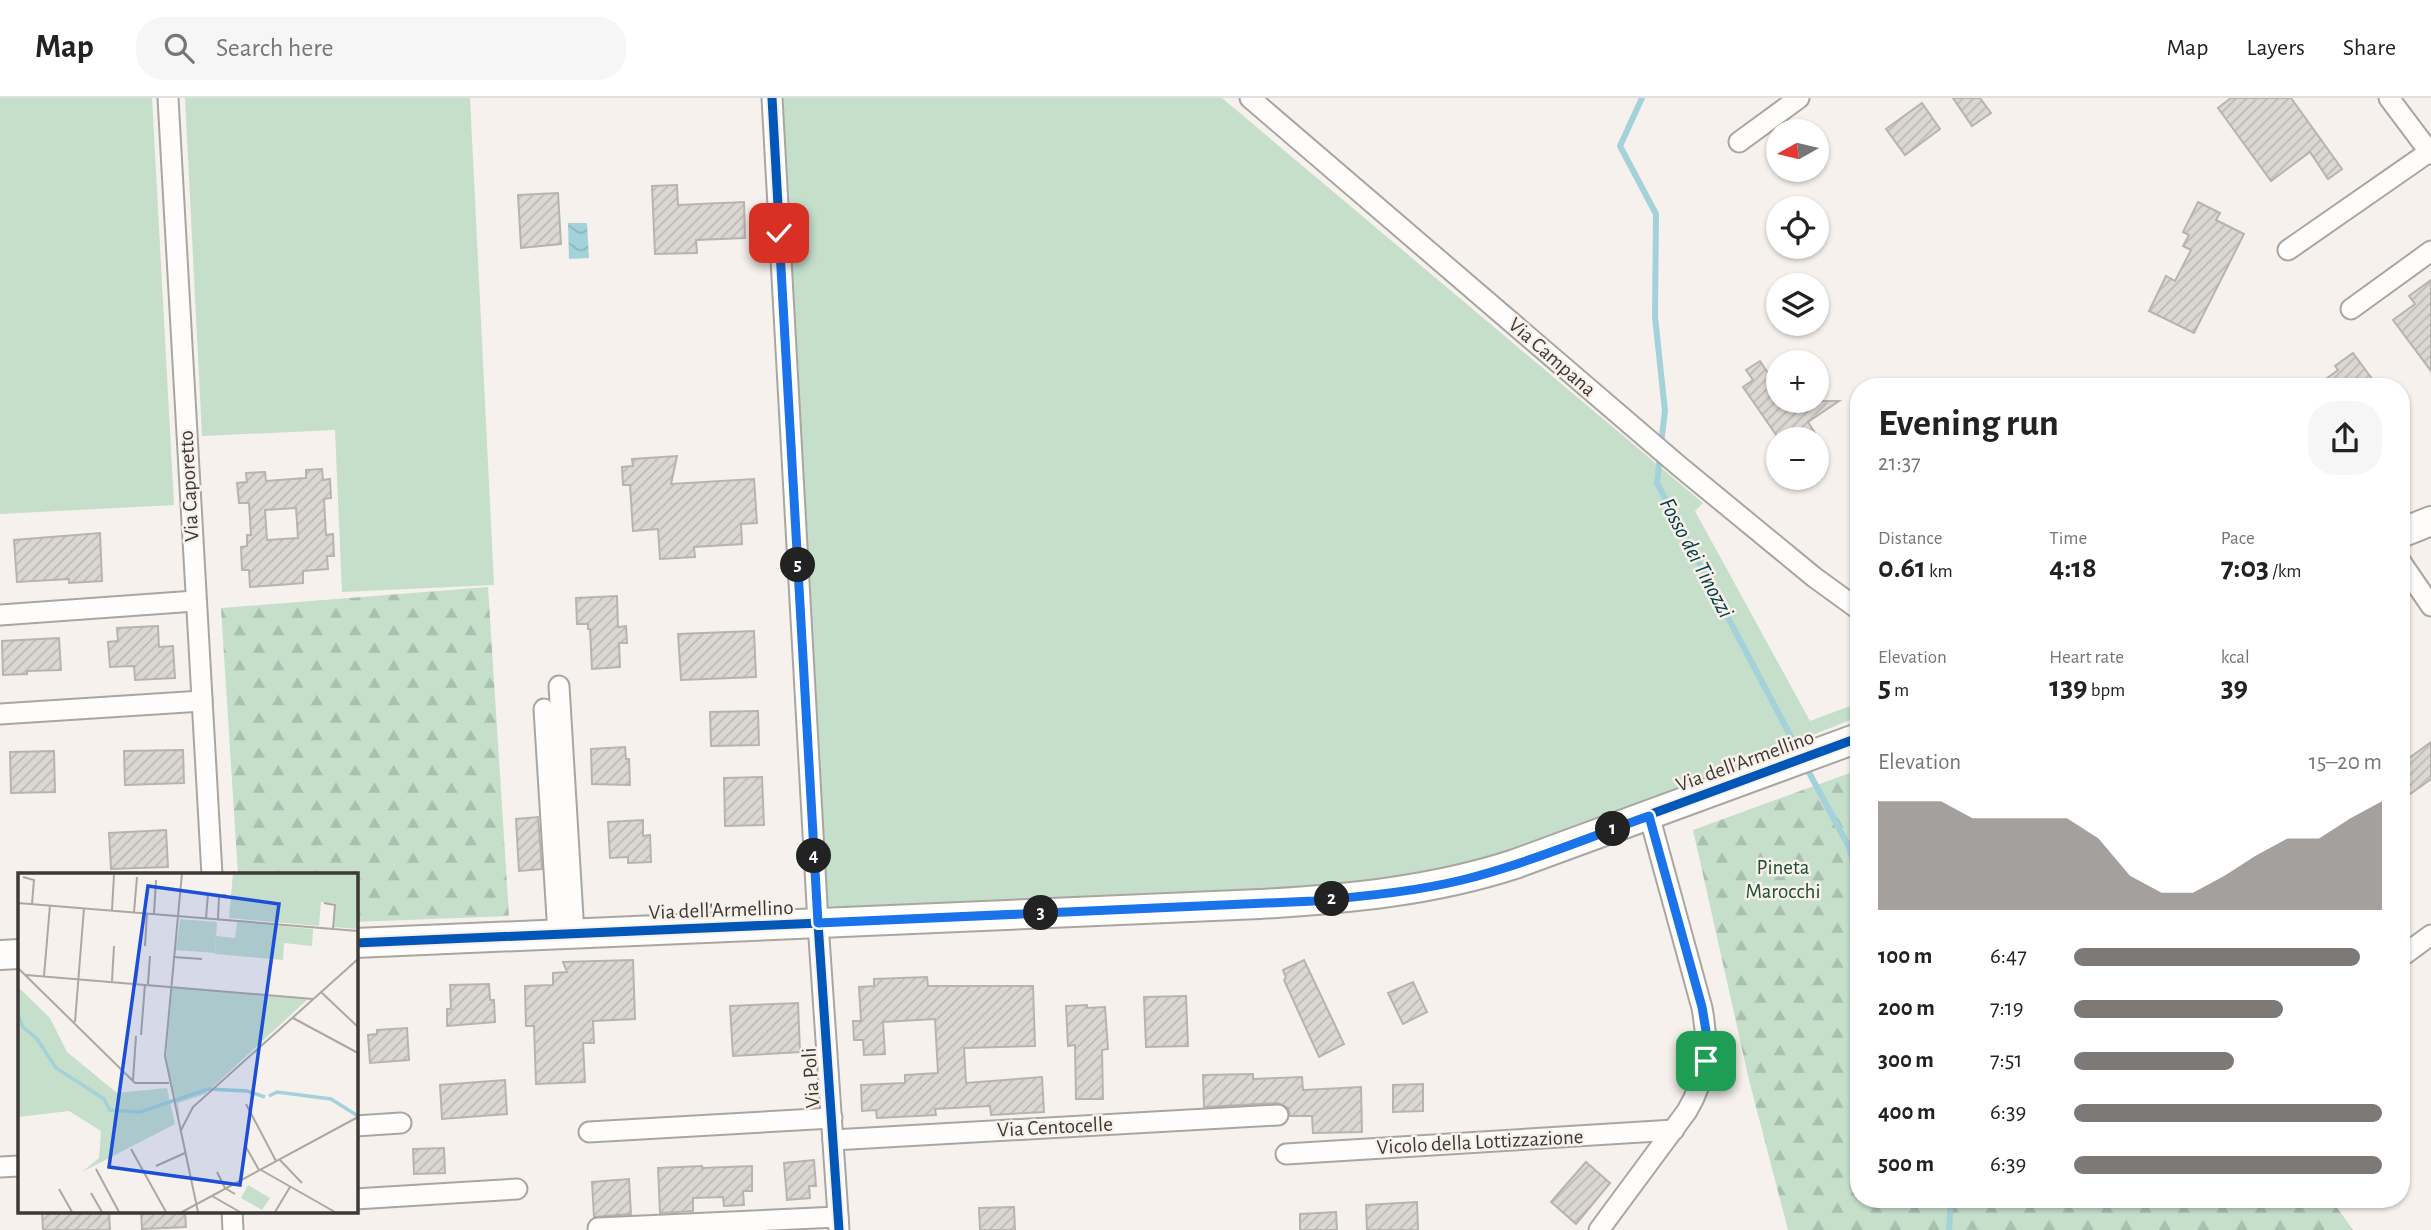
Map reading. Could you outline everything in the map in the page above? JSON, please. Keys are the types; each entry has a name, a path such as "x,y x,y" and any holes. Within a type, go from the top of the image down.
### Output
{"street":[{"name":"Via Caporetto","path":"168,98 212,873"},
{"name":"Via Poli","path":"772,98 818,923 839,1224"},
{"name":"Via Campana","path":"1250,98 1679,466 1814,577 1850,603"},
{"path":"1739,142 1799,98"},
{"path":"2288,250 2430,153 2395,101"},
{"path":"2351,309 2431,251"},
{"path":"2410,529 2431,521"},
{"path":"2410,575 2431,606"},
{"path":"0,615 195,601"},
{"path":"559,685 566,934"},
{"path":"0,714 202,701"},
{"path":"544,709 566,934"},
{"name":"Via dell'Armellino","path":"357,943 1314,901 1383,894 1440,885 1495,870 1649,816 1850,740"},
{"path":"1599,1230 1691,1104 1701,1082 1706,1061 1706,1031 1699,994 1649,816"},
{"path":"2410,950 2431,935"},
{"path":"0,955 18,954"},
{"name":"Via Centocelle","path":"833,1140 1278,1115"},
{"path":"589,1132 832,1118"},
{"path":"357,1126 401,1122"},
{"name":"Vicolo della Lottizzazione","path":"1286,1154 1674,1130"},
{"path":"0,1167 18,1166"},
{"path":"357,1199 517,1189"},
{"path":"232,1212 233,1230"},
{"path":"598,1228 839,1224"}],"green space":[{"path":"0,98 152,98 174,505 0,514"},
{"path":"185,98 470,98 494,585 342,592 335,430 202,436"},
{"path":"777,98 1222,98 1703,503 1695,511 1810,721 1850,706 1850,720 1464,872 1311,899 826,907"},
{"path":"488,587 509,916 357,922 357,873 238,873 221,608"},
{"name":"Pineta Marocchi","path":"1850,773 1850,1208 2337,1208 2353,1230 1788,1230 1749,1080 1693,830"}],"water":[{"path":"568,223 587,223 589,258 569,259"}],"building":[{"path":"1953,98 1980,98 1991,113 1972,126"},
{"path":"2231,98 2291,98 2342,169 2328,179 2310,152 2271,181 2218,108"},
{"path":"1922,103 1940,129 1905,155 1886,129"},
{"path":"677,185 678,205 744,202 745,238 696,240 697,253 655,254 652,186"},
{"path":"558,193 561,244 521,248 518,195"},
{"path":"2198,202 2220,213 2216,220 2244,234 2194,333 2149,311 2166,276 2175,281 2191,250 2183,246 2189,235 2183,232"},
{"path":"2431,280 2431,371 2393,320 2415,304 2409,296"},
{"path":"2353,353 2371,378 2327,378 2338,370 2335,366"},
{"path":"1760,361 1766,370 1766,413 1821,413 1808,422 1811,427 1771,427 1743,387 1753,380 1746,370"},
{"path":"1829,401 1839,401 1829,408"},
{"path":"677,456 671,484 754,479 757,523 741,524 742,544 694,547 695,557 660,559 658,529 633,531 630,485 623,485 622,467 633,466 632,459"},
{"path":"322,469 323,480 330,479 331,498 324,499 326,535 333,534 334,556 327,556 328,569 303,571 303,583 250,587 249,570 242,570 241,547 247,546 247,535 251,535 249,503 239,503 237,483 247,482 246,473 265,472 266,481 306,478 306,470","holes":["296,508 298,538 267,540 265,510"]},
{"path":"100,533 102,581 69,583 69,579 17,582 14,540"},
{"path":"617,596 618,627 626,626 627,643 619,643 620,667 592,669 590,629 588,624 577,624 576,598"},
{"path":"158,626 159,647 173,646 175,678 135,680 134,666 110,667 108,642 118,641 117,628"},
{"path":"754,631 756,677 681,680 678,634"},
{"path":"59,638 61,670 3,675 2,641"},
{"path":"758,711 759,745 711,746 710,712"},
{"path":"2431,742 2431,779 2410,794 2410,757"},
{"path":"625,747 626,759 629,759 630,785 592,784 591,749"},
{"path":"183,750 184,783 125,785 124,751"},
{"path":"54,751 55,792 11,793 10,752"},
{"path":"762,777 764,825 725,826 724,778"},
{"path":"538,817 542,869 519,871 516,819"},
{"path":"643,820 643,836 650,835 651,862 628,863 628,857 610,858 608,822"},
{"path":"166,830 168,867 111,869 109,833"},
{"path":"633,960 635,1019 593,1021 594,1043 583,1043 585,1082 536,1084 534,1026 526,1026 525,986 553,985 553,973 567,972 563,962"},
{"path":"1304,960 1344,1044 1319,1057 1284,980 1286,978 1283,970"},
{"path":"927,977 928,986 1033,986 1035,1046 964,1048 966,1083 1042,1077 1044,1112 991,1115 990,1106 935,1109 936,1115 877,1118 876,1110 862,1111 861,1085 905,1083 905,1075 938,1073 935,1019 883,1022 885,1054 864,1055 863,1040 854,1040 853,1021 861,1021 859,987 874,986 874,979"},
{"path":"1413,982 1427,1012 1403,1024 1388,993"},
{"path":"489,984 490,1000 494,1000 495,1022 447,1026 447,1009 451,1009 450,985"},
{"path":"1186,996 1188,1046 1146,1047 1144,997"},
{"path":"798,1003 800,1052 733,1056 730,1006"},
{"path":"1087,1005 1087,1008 1105,1007 1108,1049 1102,1050 1103,1099 1076,1099 1075,1045 1068,1046 1066,1006"},
{"path":"407,1028 409,1060 370,1063 368,1035 377,1034 377,1030"},
{"path":"1253,1074 1253,1079 1302,1077 1303,1090 1361,1087 1362,1132 1313,1133 1312,1116 1290,1116 1288,1108 1278,1103 1204,1107 1203,1075"},
{"path":"505,1080 507,1114 442,1119 440,1085"},
{"path":"1423,1084 1423,1111 1393,1112 1393,1085"},
{"path":"444,1148 445,1173 414,1174 413,1149"},
{"path":"814,1160 816,1186 809,1186 810,1198 787,1200 784,1163"},
{"path":"1586,1162 1610,1183 1576,1224 1551,1202"},
{"path":"752,1166 752,1191 743,1191 744,1205 724,1206 723,1197 693,1198 693,1211 660,1213 658,1168"},
{"path":"629,1179 631,1214 594,1217 592,1182"},
{"path":"1417,1202 1418,1230 1367,1230 1366,1205"},
{"path":"1014,1207 1015,1230 980,1230 979,1208"},
{"path":"42,1212 109,1212 110,1230 43,1230"},
{"path":"141,1212 185,1212 186,1227 142,1229"},
{"path":"1336,1212 1337,1230 1300,1230 1300,1214"}],"waterway":[{"name":"Fosso dei Tinozzi","path":"1642,98 1620,146 1656,214 1655,317 1665,411 1661,444"},
{"name":"Fosso dei Tinozzi","path":"1660,455 1657,483 1799,752"},
{"name":"Fosso dei Tinozzi","path":"1805,765 1850,850"},
{"name":"Fosso dei Tinozzi","path":"1949,1230 1950,1208"}],"cycle path":[{"path":"772,98 818,923 839,1230"},
{"path":"357,943 1260,904 1389,892 1452,881 1515,864 1850,741"}],"route":[{"path":"779,233 818,923 1314,901 1383,894 1440,885 1495,870 1649,816 1702,1007 1706,1031 1706,1061"}]}
